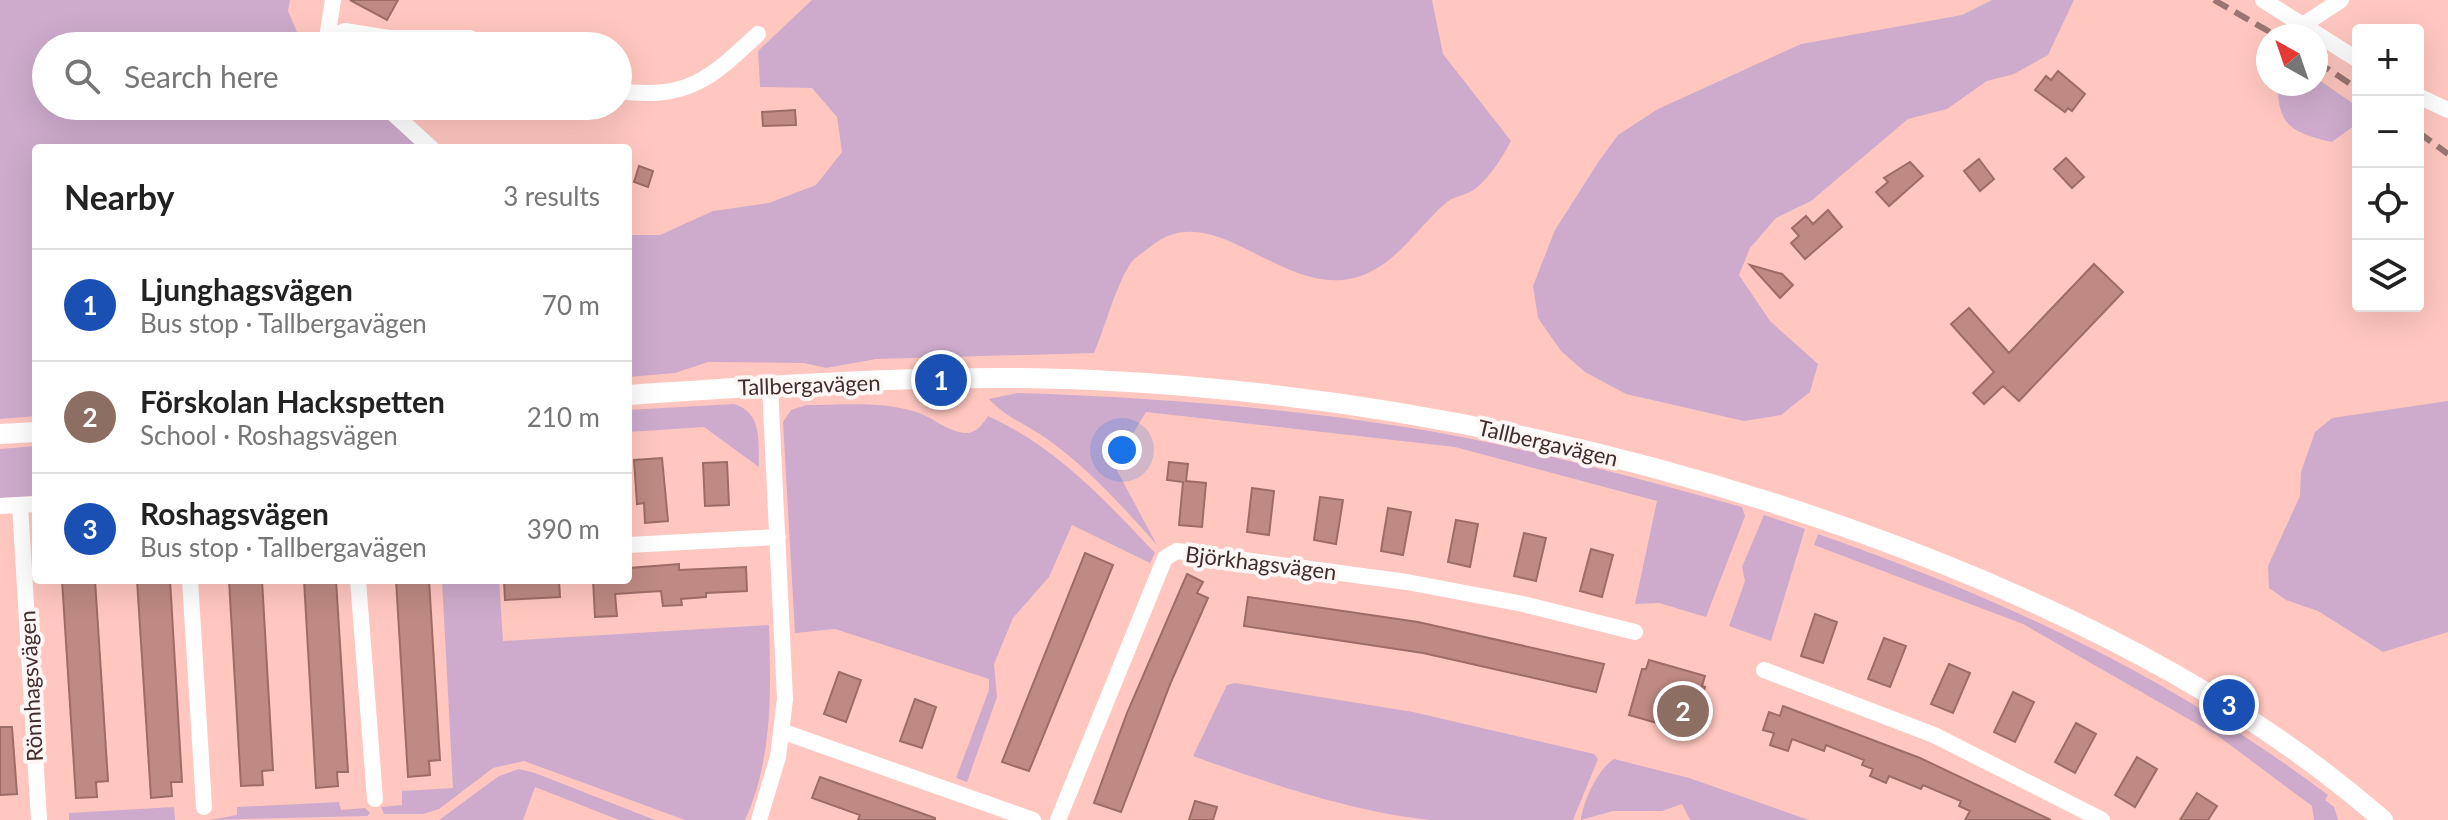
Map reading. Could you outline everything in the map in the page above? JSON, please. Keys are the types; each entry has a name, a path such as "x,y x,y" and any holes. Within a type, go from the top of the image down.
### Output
{"street":[{"path":"327,32 333,0"},
{"path":"2263,0 2301,24"},
{"path":"2305,24 2341,0"},
{"path":"632,91 671,92 707,80 758,34"},
{"path":"2328,41 2352,56"},
{"path":"2424,99 2448,110"},
{"path":"400,120 427,144"},
{"name":"Tallbergavägen","path":"632,395 770,386 999,379 1090,380 1242,391 1422,416 1605,455 1840,525 1991,584 2082,625 2229,705 2370,816"},
{"path":"759,820 784,732 770,386"},
{"path":"0,434 32,432"},
{"name":"Rönnhagsvägen","path":"0,506 28,504 39,819"},
{"path":"632,545 778,537"},
{"name":"Björkhagsvägen","path":"1058,820 1137,620 1165,558 1177,551 1407,582 1523,604 1635,632"},
{"path":"190,584 204,807"},
{"path":"358,584 375,799"},
{"path":"1764,670 1934,735 2102,820"},
{"path":"784,732 1033,820"}],"shaded area":[{"path":"0,0 290,0 288,11 297,32 32,32 32,120 389,120 415,144 32,144 32,416 0,419"},
{"path":"812,0 1432,0 1443,54 1511,141 1486,179 1475,189 1447,202 1382,265 1354,278 1327,280 1300,274 1223,239 1198,232 1174,234 1150,247 1131,263 1094,353 876,359 826,368 804,363 708,362 675,373 632,377 632,235 660,235 713,211 769,203 816,185 842,152 837,117 812,88 760,87 758,51"},
{"path":"1992,0 2074,0 2048,55 2014,74 1987,81 1947,109 1908,119 1811,201 1776,218 1750,248 1739,275 1770,321 1818,364 1810,392 1781,415 1744,421 1626,394 1585,372 1561,351 1538,318 1533,286 1555,230 1618,135 1658,109 1801,44 1962,15"},
{"path":"2328,86 2352,103 2352,128 2332,142 2307,135 2290,126 2278,98 2328,96"},
{"path":"1017,393 1211,404 1405,427 1532,452 1617,473 1742,507 1745,516 1706,617 1659,603 1635,604 1657,501 1455,447 1146,412 1114,465 1157,545 1079,464 989,399"},
{"path":"2448,401 2448,632 2383,652 2318,611 2286,600 2269,588 2268,566 2300,496 2301,472 2315,432 2332,418"},
{"path":"734,404 743,408 750,414 757,429 759,467 704,427 632,432 632,410"},
{"path":"860,404 900,408 920,413 964,433 981,426 988,416 1036,443 1078,476 1155,553 1150,563 1072,525 1049,577 1013,618 994,664 997,697 967,782 956,778 989,690 989,679 835,629 795,633 783,422 791,410 806,405"},
{"path":"32,446 32,496 0,498 0,449"},
{"path":"1764,515 1805,529 1771,641 1729,626 1745,581 1742,567"},
{"path":"1818,534 2020,614 2146,677 2268,752 2328,795 2325,800 2334,807 2338,820 2314,820 2312,806 2218,736 2023,624 1814,545"},
{"path":"442,584 499,584 503,641 769,625 770,700 765,749 761,773 745,820 685,820 524,761 493,768 439,809 423,814 384,814 381,807 402,805 402,791 453,788"},
{"path":"1235,683 1413,712 1594,754 1598,759 1573,820 1431,820 1372,811 1280,786 1193,756 1227,685"},
{"path":"1614,759 1689,778 1809,820 1690,820 1682,804 1662,811 1613,811 1581,820 1592,786"},
{"path":"519,769 655,820 619,820 535,787 523,820 439,820 499,776"},
{"path":"339,802 341,810 365,808 370,813 367,816 209,820 237,815 237,807"},
{"path":"174,807 175,820 69,820 69,813"}],"building":[{"path":"350,0 398,0 387,20"},
{"path":"2058,71 2085,94 2072,111 2068,108 2065,112 2035,90 2046,76 2051,80"},
{"path":"795,110 796,125 763,126 762,112"},
{"path":"2066,158 2084,177 2072,188 2054,169"},
{"path":"1979,159 1994,179 1980,191 1964,171"},
{"path":"1910,162 1923,176 1889,206 1876,192 1888,182 1884,178"},
{"path":"639,166 653,171 648,187 634,182"},
{"path":"1828,210 1842,227 1805,259 1791,243 1799,236 1792,228 1806,216 1813,224"},
{"path":"2094,264 2123,292 2019,401 2003,386 1984,404 1973,393 1994,372 1951,324 1969,308 2009,353"},
{"path":"1750,265 1782,274 1793,285 1780,298"},
{"path":"662,458 668,521 645,523 644,503 637,504 634,460"},
{"path":"727,462 729,505 705,506 703,463"},
{"path":"1169,462 1188,464 1186,481 1206,483 1202,527 1179,525 1183,482 1167,480"},
{"path":"1252,488 1274,491 1269,535 1247,532"},
{"path":"1320,497 1343,500 1336,544 1314,540"},
{"path":"1388,508 1411,512 1403,555 1381,551"},
{"path":"1456,520 1478,524 1470,567 1448,562"},
{"path":"1524,533 1546,538 1536,581 1514,576"},
{"path":"1591,549 1613,555 1602,597 1580,591"},
{"path":"1085,553 1113,565 1029,771 1002,762"},
{"path":"679,564 679,570 746,567 747,591 706,593 706,597 681,599 682,605 663,606 661,591 615,594 617,616 595,617 593,584 632,584 632,568"},
{"path":"1187,574 1203,582 1197,593 1208,598 1171,682 1121,812 1094,803 1127,713"},
{"path":"62,584 95,584 108,781 96,782 97,797 76,798"},
{"path":"137,584 170,584 182,782 171,782 172,796 151,798"},
{"path":"229,584 262,584 273,770 262,771 263,785 241,786"},
{"path":"304,584 336,584 348,772 337,772 338,786 316,788"},
{"path":"396,584 429,584 440,760 429,761 430,775 408,777"},
{"path":"504,584 559,584 560,597 505,600"},
{"path":"1248,597 1418,622 1604,664 1596,692 1423,653 1244,626"},
{"path":"1815,614 1837,622 1823,663 1801,656"},
{"path":"1884,638 1906,646 1890,687 1868,679"},
{"path":"1649,660 1705,676 1702,686 1705,687 1692,733 1629,715 1642,669 1646,669"},
{"path":"1949,664 1970,673 1953,713 1931,704"},
{"path":"839,672 861,680 846,722 824,714"},
{"path":"2013,692 2034,702 2015,742 1994,732"},
{"path":"915,699 936,707 922,748 900,741"},
{"path":"1783,706 1920,758 2051,820 1965,820 1970,811 1959,806 1961,801 1923,785 1921,789 1889,776 1886,783 1870,776 1873,769 1862,765 1864,760 1826,745 1824,751 1792,739 1788,751 1770,745 1774,733 1763,730 1769,712 1780,716"},
{"path":"2076,723 2096,734 2075,773 2055,762"},
{"path":"0,727 12,727 17,794 0,795"},
{"path":"2137,757 2157,769 2135,807 2115,795"},
{"path":"820,777 935,820 858,820 860,815 812,798"},
{"path":"2197,793 2217,806 2208,820 2180,820"},
{"path":"1195,801 1217,807 1213,820 1189,820"}],"railway":[{"path":"2214,0 2256,24"},
{"path":"2328,69 2352,85"},
{"path":"2424,136 2448,154"}],"place":[{"name":"Ljunghagsvägen","path":"941,380"},
{"name":"Roshagsvägen","path":"2229,705"},
{"name":"Förskolan Hackspetten","path":"1683,711"}]}
